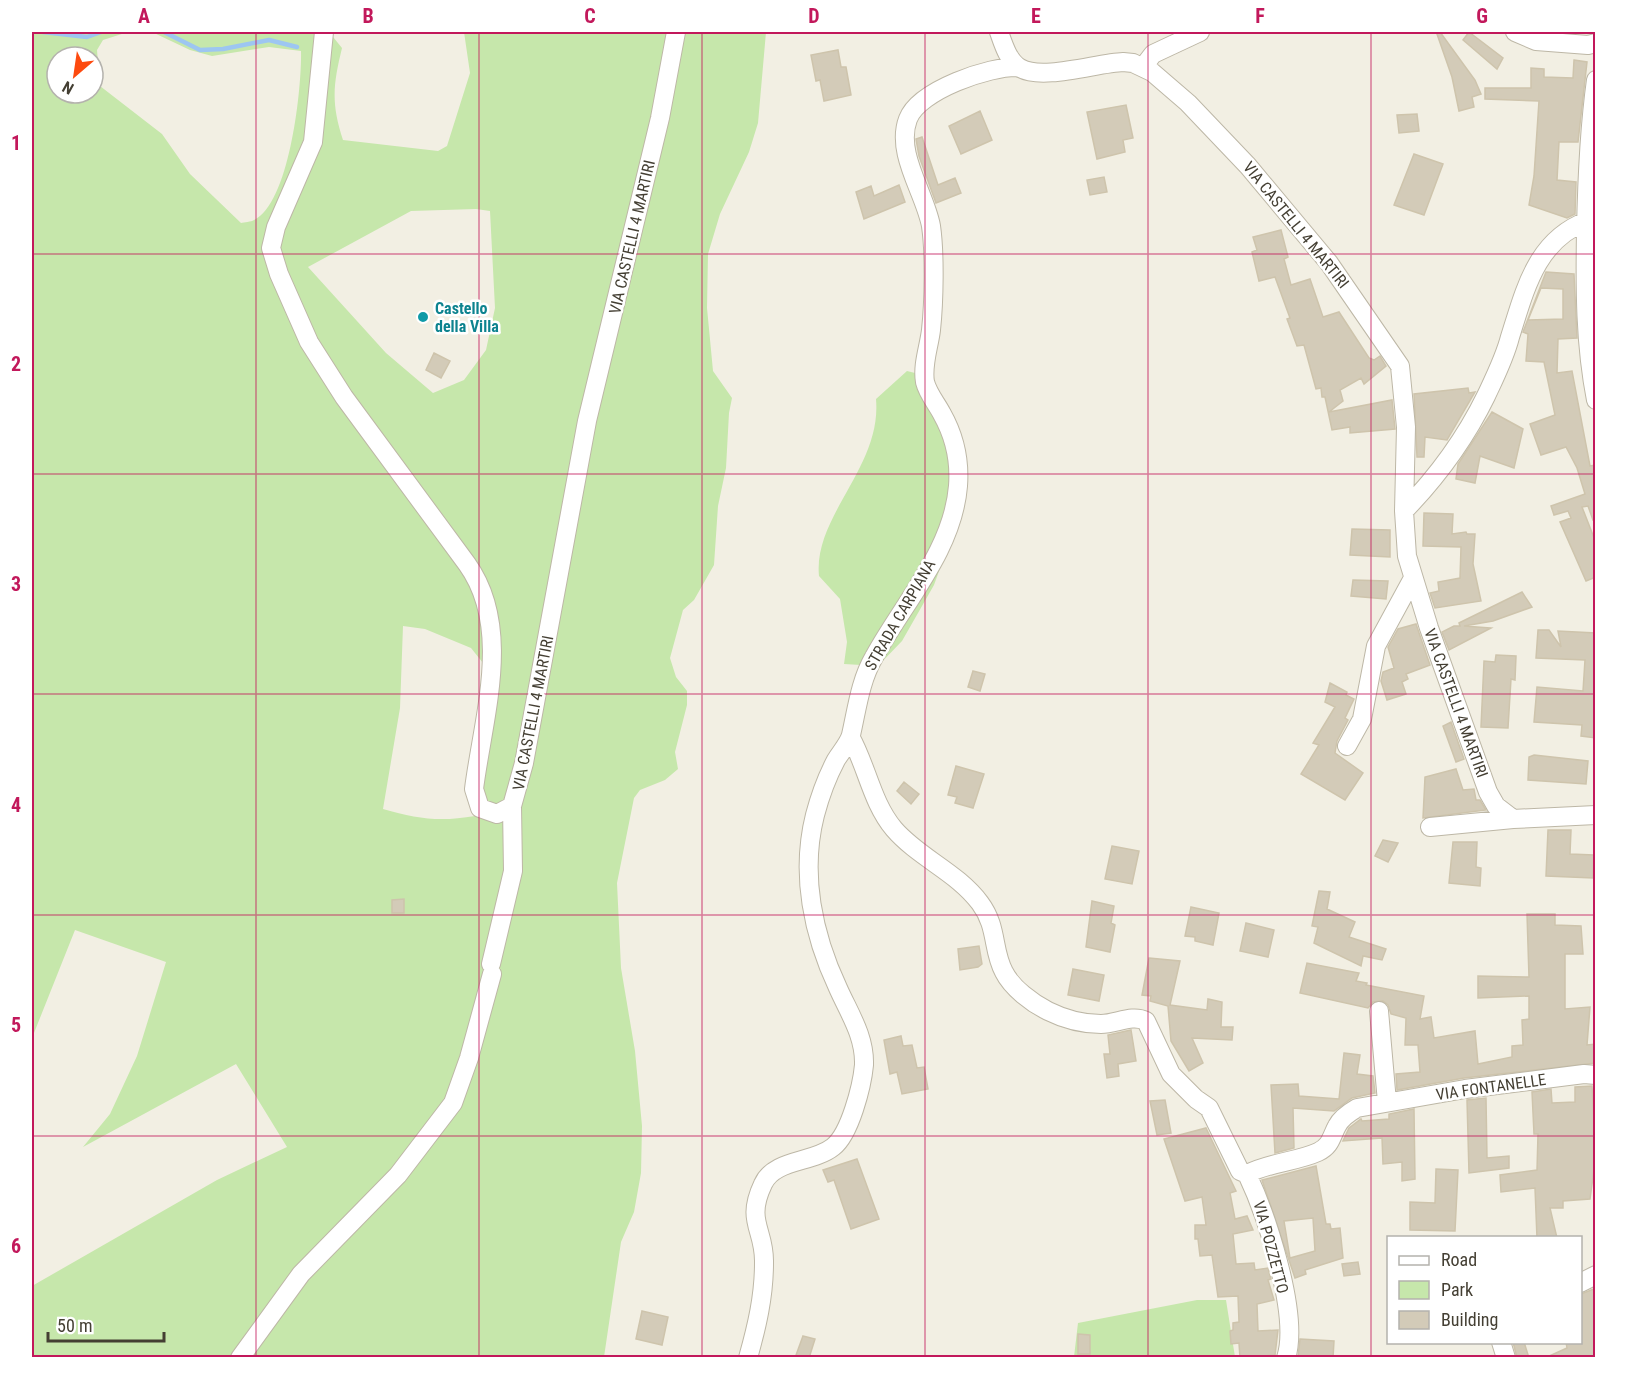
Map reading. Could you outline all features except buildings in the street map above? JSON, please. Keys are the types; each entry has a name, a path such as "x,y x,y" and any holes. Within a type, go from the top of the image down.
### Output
{"street":[{"name":"VIA CASTELLI 4 MARTIRI","path":"324,32 313,142 276,227 271,248 279,274 309,342 344,397 467,564 482,589 491,626 492,651 474,794 480,808 491,814 504,813 512,806 536,707 564,535 587,421 660,118 676,32"},
{"path":"999,32 1008,54 1018,67"},
{"path":"1143,67 1161,49 1200,32"},
{"path":"1515,32 1536,41 1588,45 1596,43"},
{"name":"VIA CASTELLI 4 MARTIRI","path":"1018,67 1038,72 1105,63 1133,63 1152,72 1188,104 1248,166 1329,262 1396,359 1401,372 1405,401 1404,511 1407,556 1488,792 1496,806 1513,819"},
{"name":"STRADA CARPIANA","path":"748,1358 764,1289 765,1257 754,1221 763,1184 777,1169 826,1152 838,1142 847,1128 862,1075 863,1054 856,1023 838,988 816,931 808,864 812,828 821,796 835,763 851,738 852,725 868,668 943,543 953,517 958,485 953,438 924,379 932,325 933,241 925,204 910,162 906,128 910,115 915,109 941,90 978,74 1005,67 1018,67"},
{"path":"1596,80 1588,153 1586,323 1596,400"},
{"path":"1404,511 1443,466 1485,397 1510,340 1526,286 1537,263 1567,228 1587,221"},
{"path":"1347,746 1362,719 1376,646 1413,578"},
{"path":"851,738 888,822 913,848 959,881 982,906 995,933 1004,972 1016,987 1049,1012 1075,1021 1101,1024 1134,1019 1146,1021 1164,1064 1180,1085 1209,1107 1235,1164 1240,1171 1247,1174"},
{"path":"240,1358 301,1274 398,1175 453,1103 466,1069 513,871 512,806"},
{"path":"1430,827 1513,819 1596,815"},
{"path":"1379,1011 1387,1102"},
{"name":"VIA FONTANELLE","path":"1247,1174 1281,1160 1318,1152 1329,1144 1337,1125 1358,1108 1562,1076 1596,1075"},
{"name":"VIA POZZETTO","path":"1247,1174 1258,1197 1284,1286 1288,1328 1286,1358"},
{"path":"1582,1282 1596,1275"}],"green space":[{"path":"32,32 128,32 103,40 100,45 45,45 45,105 105,105 105,90 162,134 190,174 241,223 254,220 266,209 277,191 285,169 296,116 301,51 269,47 212,56 190,50 152,32 329,32 342,48 337,73 335,104 343,140 438,151 447,146 470,73 464,32 766,32 758,123 749,152 720,214 708,254 707,308 713,371 732,398 726,468 718,506 714,565 694,600 683,610 670,658 676,677 687,691 687,705 675,752 678,769 665,780 640,790 634,798 617,883 621,968 635,1051 642,1126 641,1173 634,1212 621,1242 604,1357 32,1357 32,1286 217,1180 287,1147 236,1064 83,1147 110,1114 137,1056 166,962 75,930 32,1038","holes":["476,209 490,211 495,308 486,350 464,380 433,393 386,353 308,267 411,211","403,626 425,629 471,648 491,673 475,816 451,819 429,818 383,809 400,708"]},
{"path":"907,371 927,376 963,505 934,585 902,641 878,666 844,664 847,642 840,599 819,576 820,554 826,533 869,447 875,424 876,399"},
{"path":"1197,1300 1226,1300 1235,1357 1074,1357 1078,1323"}],"waterway":[{"path":"43,32 87,37 101,32"},
{"path":"164,32 200,50 223,49 269,40 297,47"}],"place":[{"name":"Castello della Villa","path":"423,317"}]}
